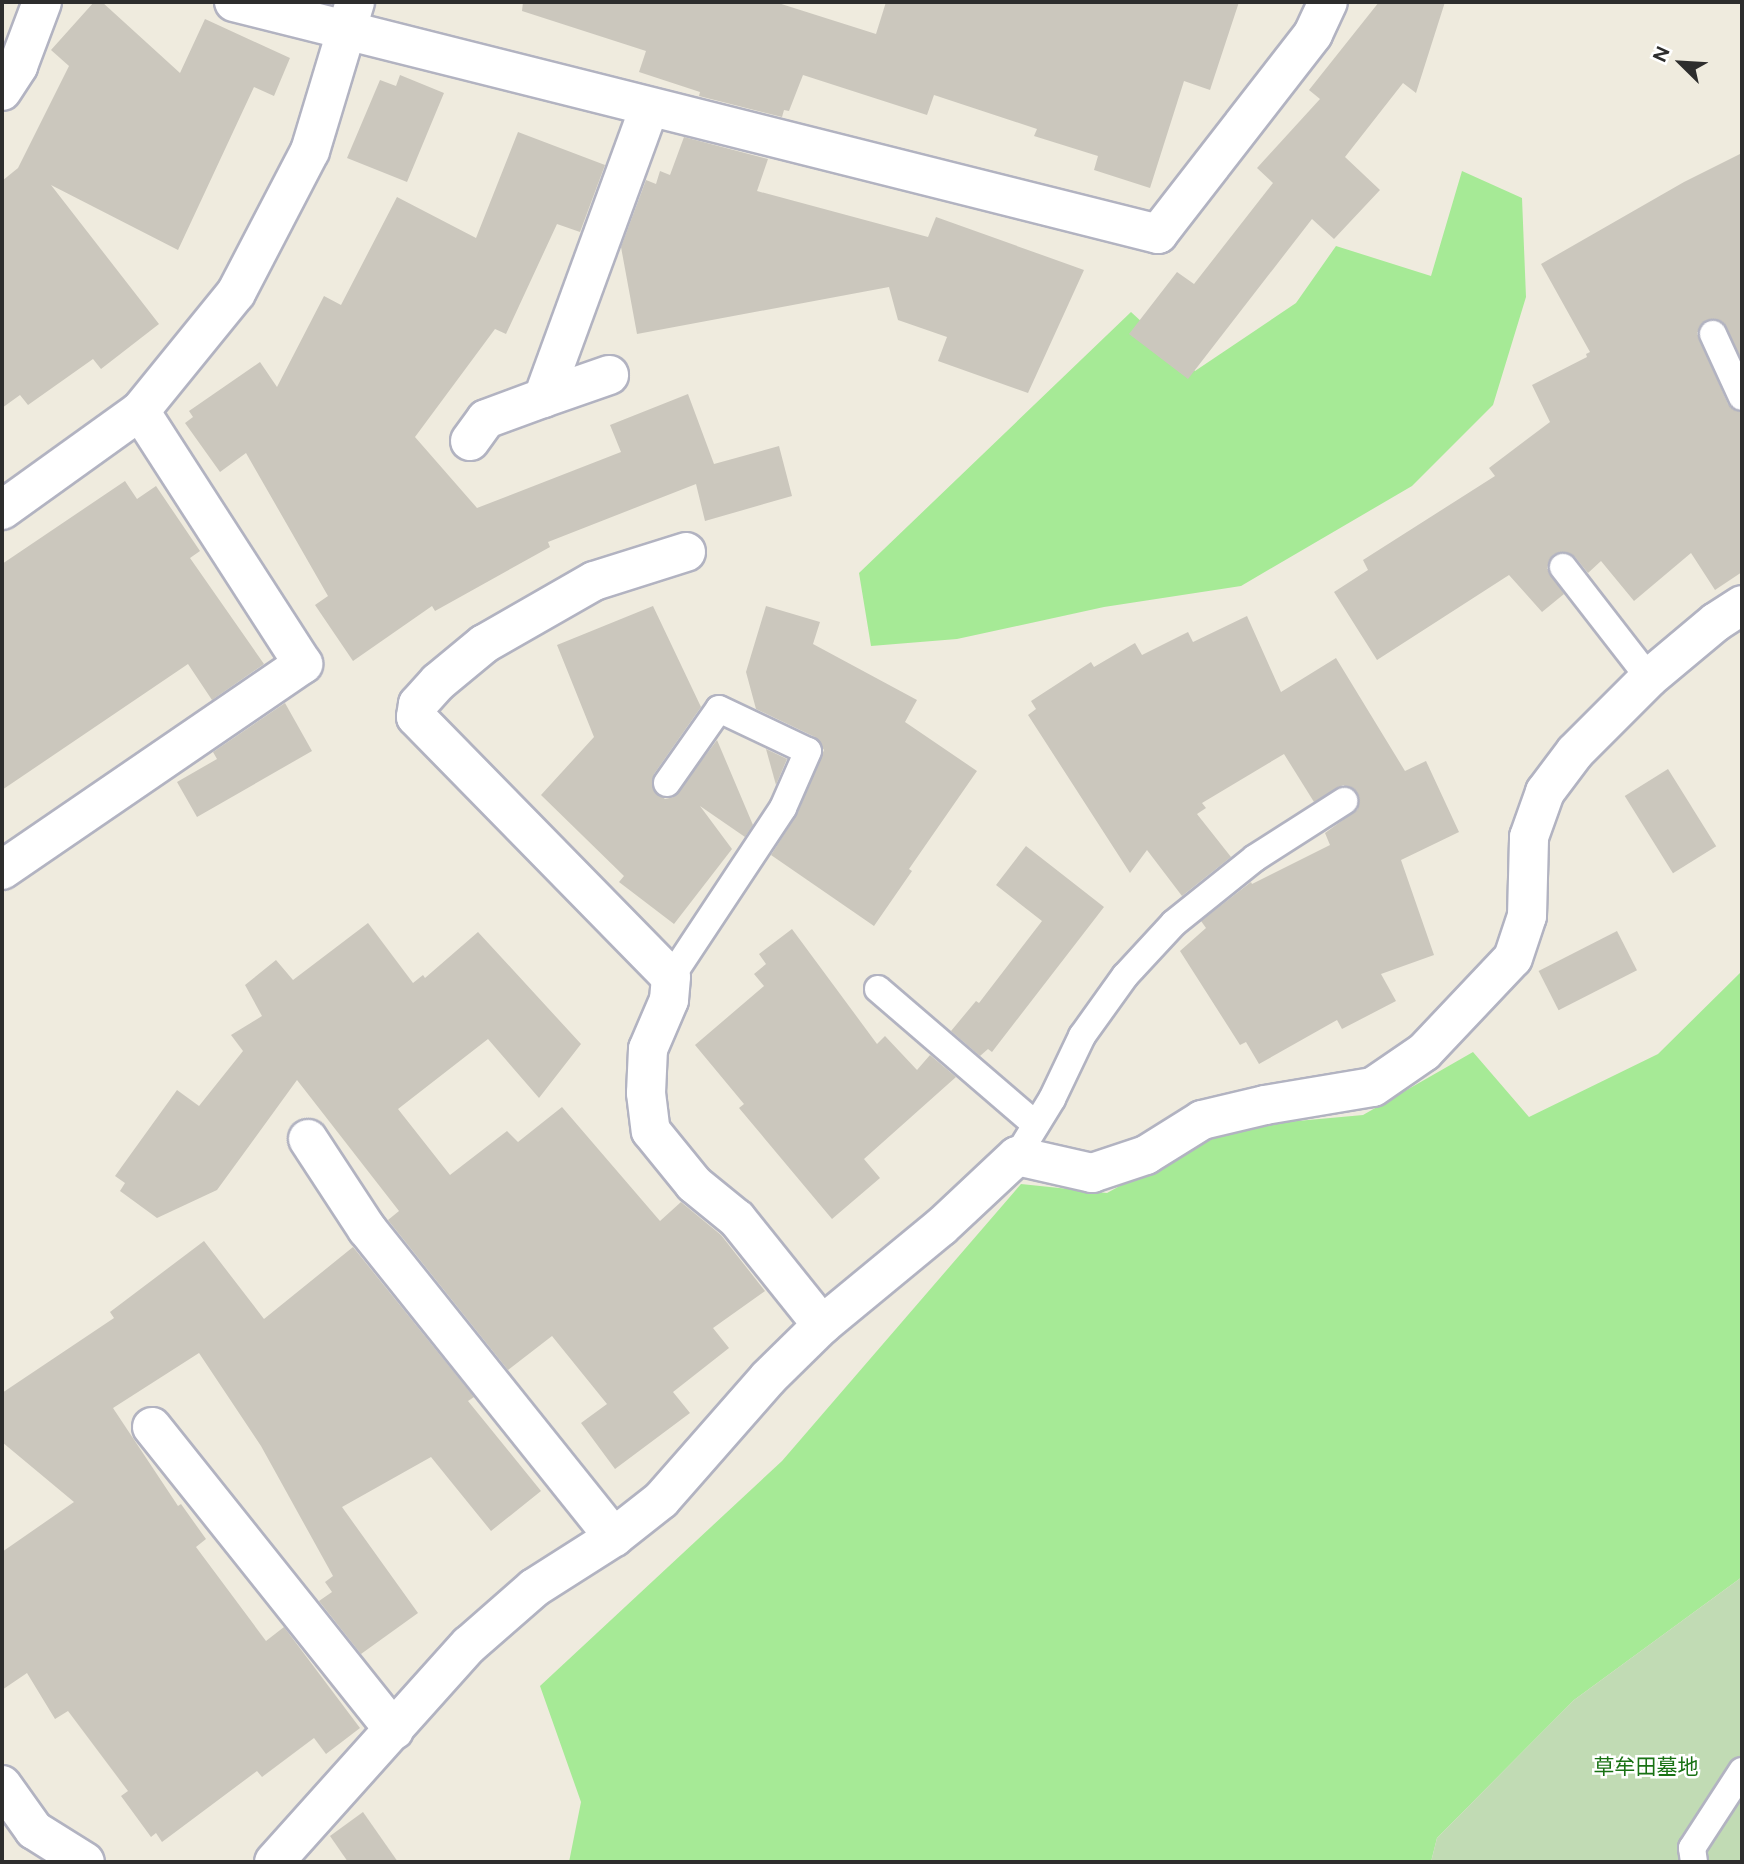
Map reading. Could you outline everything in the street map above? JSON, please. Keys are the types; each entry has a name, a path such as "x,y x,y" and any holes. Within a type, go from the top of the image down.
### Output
{"street":[{"path":"2,91 18,66 42,2"},
{"path":"234,2 351,16 649,108 1158,234 1313,34 1328,2"},
{"path":"2,510 140,411 236,293 310,151 351,16"},
{"path":"543,398 649,108"},
{"path":"470,441 486,419 609,375"},
{"path":"2,870 303,664 140,411"},
{"path":"686,552 594,581 484,645 438,682 418,704 416,717 671,977 669,1000 648,1049 646,1093 652,1131 694,1184 737,1219 822,1325"},
{"path":"274,1862 469,1645 525,1596 614,1537 662,1500 768,1378 822,1325 941,1227 1026,1140 1092,1173 1146,1155 1202,1120 1265,1105 1373,1087 1424,1052 1513,958 1527,916 1529,837 1545,792 1575,752 1649,678 1716,622 1742,605"},
{"path":"308,1139 367,1229 614,1537"},
{"path":"152,1427 394,1730"},
{"path":"2,1785 34,1830 85,1862"}],"lane":[{"path":"1713,334 1742,397"},
{"path":"1563,567 1649,678"},
{"path":"667,783 719,709 808,751 783,808 671,977"},
{"path":"877,989 1026,1140 1052,1099 1082,1036 1125,976 1174,923 1255,858 1345,801"},
{"path":"1694,1862 1692,1848 1742,1771"}],"green space":[{"path":"1462,171 1522,198 1526,297 1493,405 1412,486 1241,586 1104,607 957,639 871,646 859,573 1131,312 1195,371 1296,303 1336,246 1431,276"},
{"path":"1742,971 1742,1577 1574,1700 1437,1838 1431,1862 569,1862 581,1802 540,1686 782,1461 1021,1184 1107,1193 1178,1154 1243,1126 1363,1115 1473,1052 1529,1117 1658,1054"},
{"name":"草牟田墓地","path":"1742,1577 1742,1862 1431,1862 1437,1838 1574,1700"}],"building":[{"path":"94,2 102,2 180,73 205,19 290,58 274,96 254,87 178,250 51,185 159,324 101,369 93,359 28,405 20,395 2,408 2,181 18,168 69,66 51,50"},
{"path":"523,2 775,2 876,34 886,2 1239,2 1210,90 1184,81 1150,188 1094,170 1098,156 1034,136 1037,129 934,95 927,115 803,75 789,111 784,110 782,117 699,96 700,92 639,72 646,51 522,11"},
{"path":"1379,2 1445,2 1416,93 1403,83 1345,157 1380,190 1334,239 1312,219 1188,379 1129,334 1177,272 1194,284 1273,183 1257,168 1320,99 1309,90"},
{"path":"400,75 444,93 407,182 347,158 380,80 396,86"},
{"path":"518,132 605,165 580,232 557,224 506,334 495,329 415,437 477,508 621,452 610,425 688,394 714,464 779,446 792,496 705,521 696,484 548,542 550,547 435,611 432,606 353,661 315,605 328,596 246,453 220,472 185,423 193,417 189,411 260,362 277,387 324,296 341,305 397,197 476,238"},
{"path":"684,137 768,159 757,191 928,237 936,217 1084,270 1028,393 938,361 947,337 898,320 889,287 637,334 621,247 646,180 656,184 660,171 670,175"},
{"path":"1742,153 1742,360 1721,321 1706,320 1697,333 1728,404 1734,410 1742,412 1742,572 1715,590 1691,553 1634,601 1601,561 1588,573 1575,557 1560,552 1553,555 1547,568 1564,594 1542,612 1509,575 1377,660 1334,592 1368,570 1363,560 1495,476 1489,468 1550,422 1532,385 1587,357 1586,354 1590,352 1541,264 1684,182"},
{"path":"125,481 137,499 156,486 200,551 190,558 264,664 212,700 188,664 2,790 2,564"},
{"path":"653,606 701,707 654,774 653,789 665,799 674,797 717,740 753,825 745,837 700,806 732,849 674,924 619,882 624,876 541,795 594,737 557,645"},
{"path":"766,606 820,622 813,644 917,700 905,722 977,771 909,869 912,871 874,926 771,855 797,814 824,750 815,737 756,709 746,672"},
{"path":"1247,616 1281,692 1336,658 1405,771 1426,761 1459,832 1401,860 1434,955 1381,974 1396,1001 1342,1029 1337,1020 1259,1064 1246,1042 1240,1045 1180,951 1206,928 1201,921 1251,882 1252,884 1330,845 1325,833 1358,809 1357,792 1343,785 1314,802 1284,754 1202,803 1206,808 1197,814 1231,857 1182,896 1147,850 1130,873 1028,715 1036,709 1031,701 1091,662 1094,667 1135,643 1142,655 1188,632 1193,642"},
{"path":"285,703 312,751 197,817 177,782 217,759 213,752"},
{"path":"766,749 787,759 776,785"},
{"path":"1668,769 1716,846 1673,873 1625,796"},
{"path":"1026,846 1104,907 992,1052 988,1049 980,1056 951,1031 976,1001 979,1003 1042,921 996,885"},
{"path":"368,923 413,983 423,975 425,978 478,932 581,1044 539,1098 488,1039 398,1109 450,1175 507,1131 518,1142 562,1107 660,1221 681,1202 721,1235 765,1291 713,1328 729,1348 673,1392 690,1413 615,1469 581,1423 607,1404 552,1336 508,1370 388,1220 399,1211 297,1080 217,1190 157,1218 120,1191 125,1183 115,1176 177,1090 199,1106 243,1051 231,1035 262,1016 245,985 276,960 293,980"},
{"path":"792,929 877,1044 885,1036 917,1070 930,1055 956,1077 864,1159 880,1178 832,1219 739,1108 744,1104 695,1045 764,986 754,974 766,964 759,954"},
{"path":"1617,931 1637,970 1559,1010 1539,971"},
{"path":"204,1241 264,1319 353,1247 474,1397 468,1401 541,1491 491,1531 431,1457 342,1507 418,1613 361,1654 319,1601 332,1592 325,1582 333,1576 261,1446 199,1353 113,1408 178,1506 181,1504 206,1539 196,1547 266,1641 284,1627 360,1728 326,1754 314,1738 262,1777 257,1771 162,1842 156,1833 151,1837 121,1796 128,1791 68,1711 55,1719 27,1673 2,1690 2,1552 74,1502 2,1442 2,1393 114,1318 110,1312"},
{"path":"363,1812 398,1862 348,1862 330,1836"}]}
